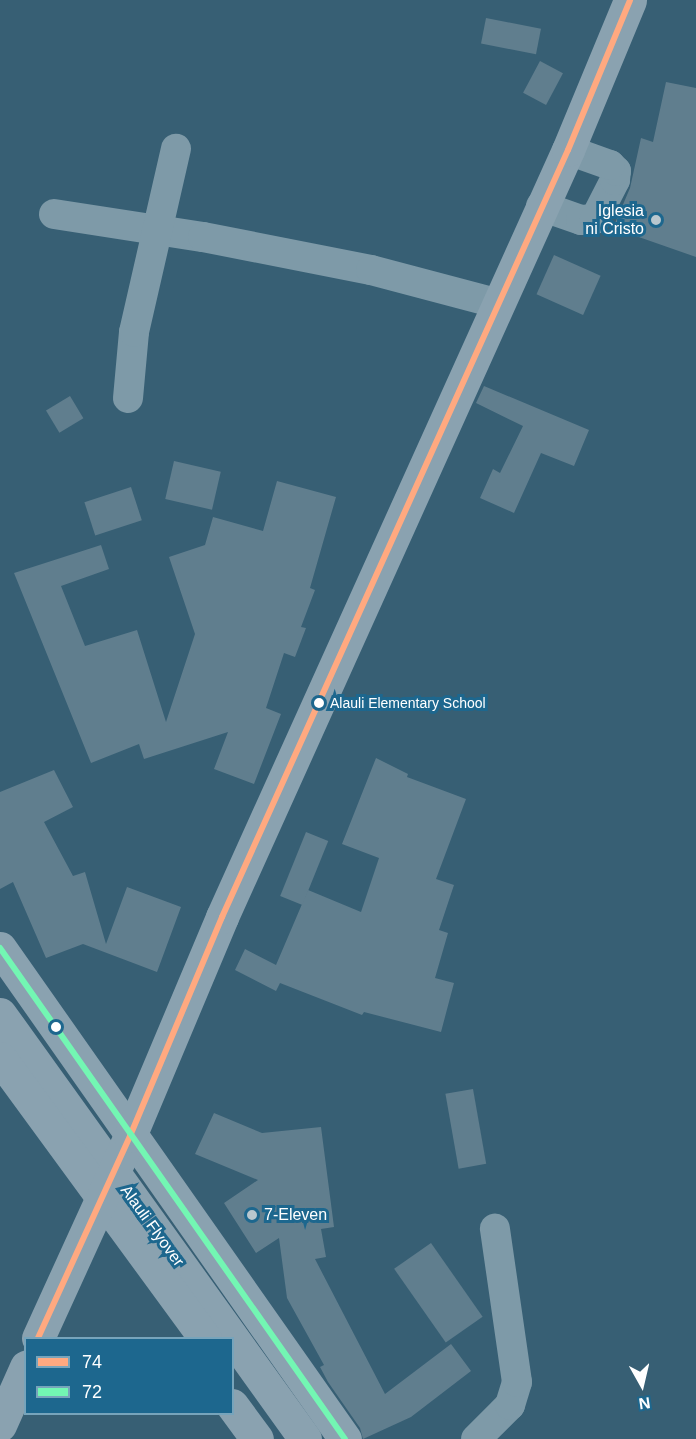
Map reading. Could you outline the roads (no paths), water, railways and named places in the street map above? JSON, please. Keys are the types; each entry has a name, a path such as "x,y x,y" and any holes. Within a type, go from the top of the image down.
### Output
{"main road":[{"path":"38,1337 95,1208 130,1136 222,917 496,303 568,150 630,0"},
{"path":"0,948 345,1439"},
{"name":"Alauli Flyover","path":"0,1014 232,1337"},
{"name":"Alauli Flyover","path":"0,1058 204,1337"},
{"path":"0,1077 95,1208 183,1337"},
{"name":"Alauli Flyover","path":"234,1340 305,1439"},
{"path":"4,1405 24,1370"},
{"path":"234,1379 280,1439"},
{"path":"234,1408 257,1439"}],"street":[{"path":"128,398 134,332 176,149"},
{"path":"541,206 581,220 595,219 615,180 616,171 610,165 568,150"},
{"path":"54,214 371,270 496,303"},
{"path":"477,1439 510,1405 517,1382 495,1228"}],"place":[{"name":"Iglesia ni Cristo","path":"656,220"},
{"name":"Alauli Elementary School","path":"319,703"},
{"name":"7-Eleven","path":"252,1215"}]}
